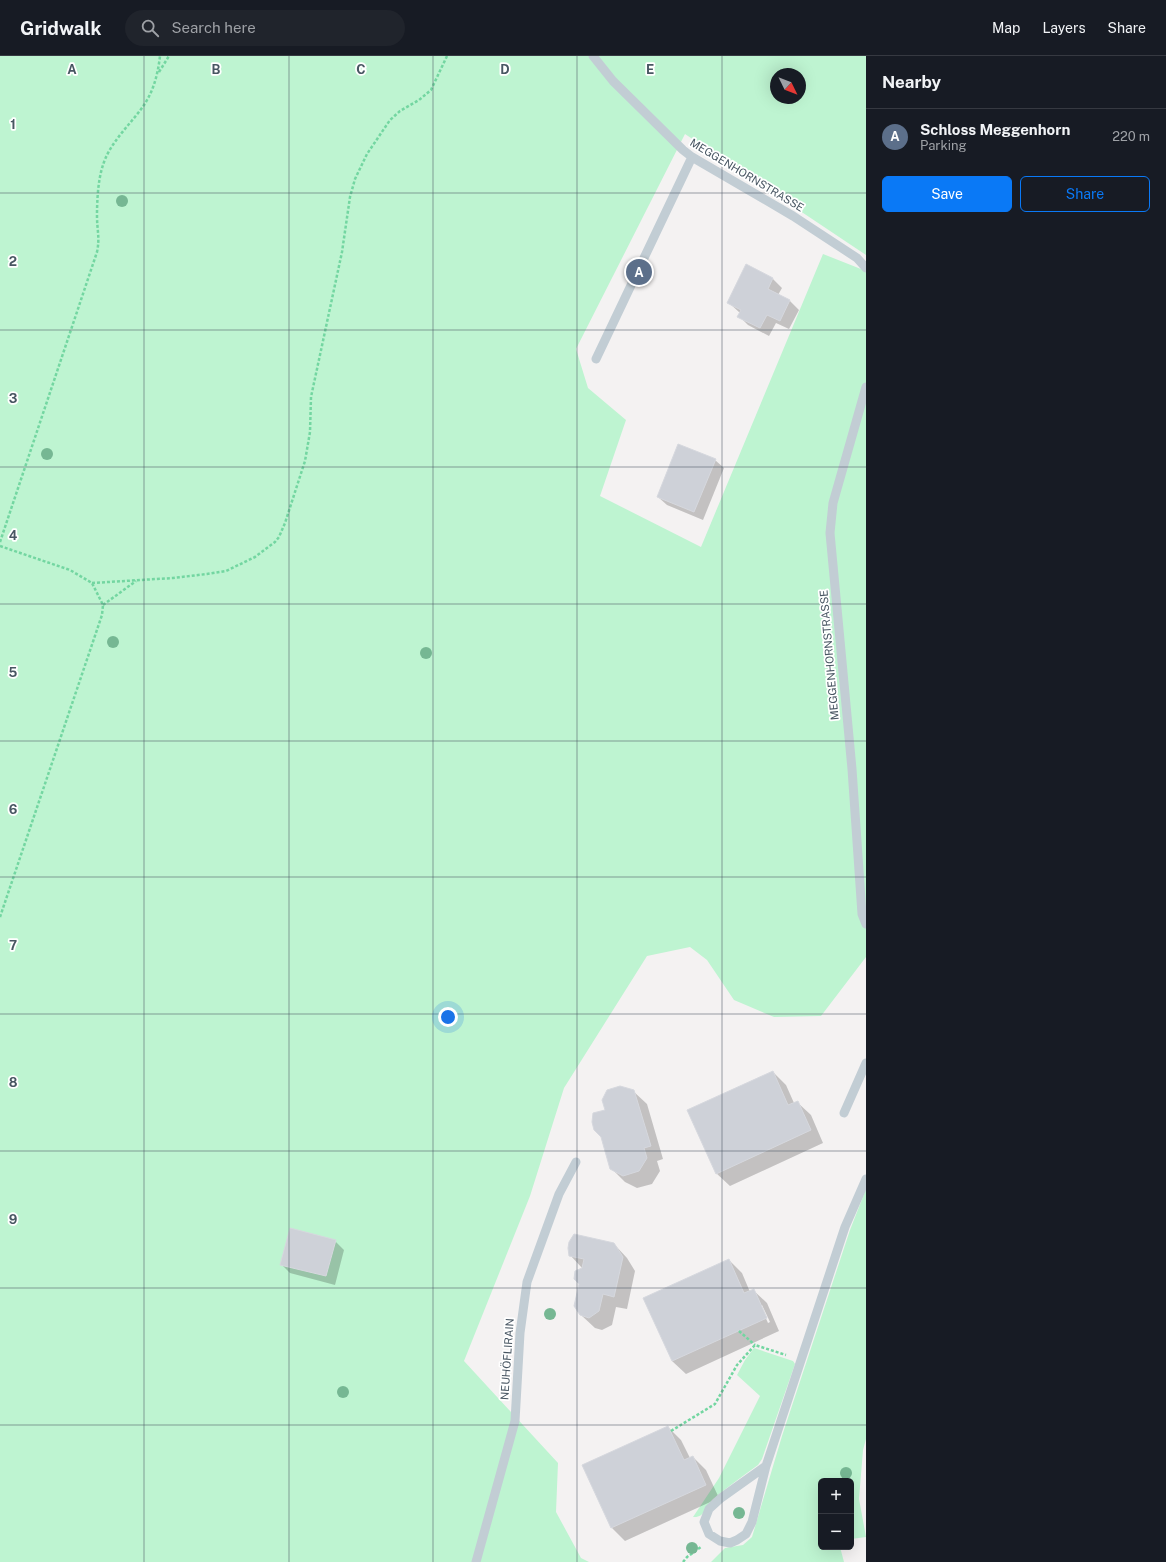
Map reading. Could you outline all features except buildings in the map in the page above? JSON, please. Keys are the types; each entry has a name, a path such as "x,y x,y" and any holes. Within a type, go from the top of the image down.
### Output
{"lane":[{"name":"MEGGENHORNSTRASSE","path":"593,56 619,86 683,150 692,157 793,216 857,258 866,268"},
{"path":"596,359 692,157"},
{"name":"MEGGENHORNSTRASSE","path":"866,387 833,503 830,533 852,769 862,914 866,924"},
{"path":"844,1113 866,1063"},
{"name":"NEUHÖFLIRAIN","path":"476,1562 515,1421 520,1333 527,1282 559,1194 576,1162"},
{"path":"766,1466 721,1498 709,1509 704,1522 709,1534 720,1541 730,1543 746,1534 752,1522 766,1466 845,1227 866,1179"}],"path":[{"path":"0,542 97,252 99,241 97,216 98,191 102,166 108,153 145,104 157,75 160,56"},
{"path":"157,75 169,56"},
{"path":"92,583 207,574 226,571 238,566 265,550 275,542 282,532 305,461 310,432 311,397 342,252 350,197 355,179 367,154 390,120 400,111 419,100 431,90 447,56"},
{"path":"0,546 70,570 92,583 104,605 102,615 0,917"},
{"path":"104,605 136,580"},
{"path":"739,1331 754,1345 802,1360"},
{"path":"671,1431 716,1404 736,1366 754,1345"},
{"path":"682,1562 714,1537"}],"green space":[{"path":"0,56 866,56 866,255 685,134 576,349 588,388 626,420 600,496 701,547 823,254 866,271 866,957 821,1016 774,1017 734,1000 707,960 690,947 647,956 564,1088 530,1196 464,1361 558,1463 556,1512 581,1558 589,1562 0,1562"},
{"path":"866,1189 866,1439 863,1450 859,1499 866,1537 854,1539 854,1478 818,1478 818,1550 841,1550 844,1562 711,1562 725,1548 743,1545 752,1537 782,1436 850,1230"},
{"path":"754,1348 793,1361 795,1364 762,1459 758,1465 713,1499 703,1514 693,1517 719,1478 760,1396 737,1375 745,1360"}],"place":[{"name":"Schloss Meggenhorn","path":"639,272"}]}
